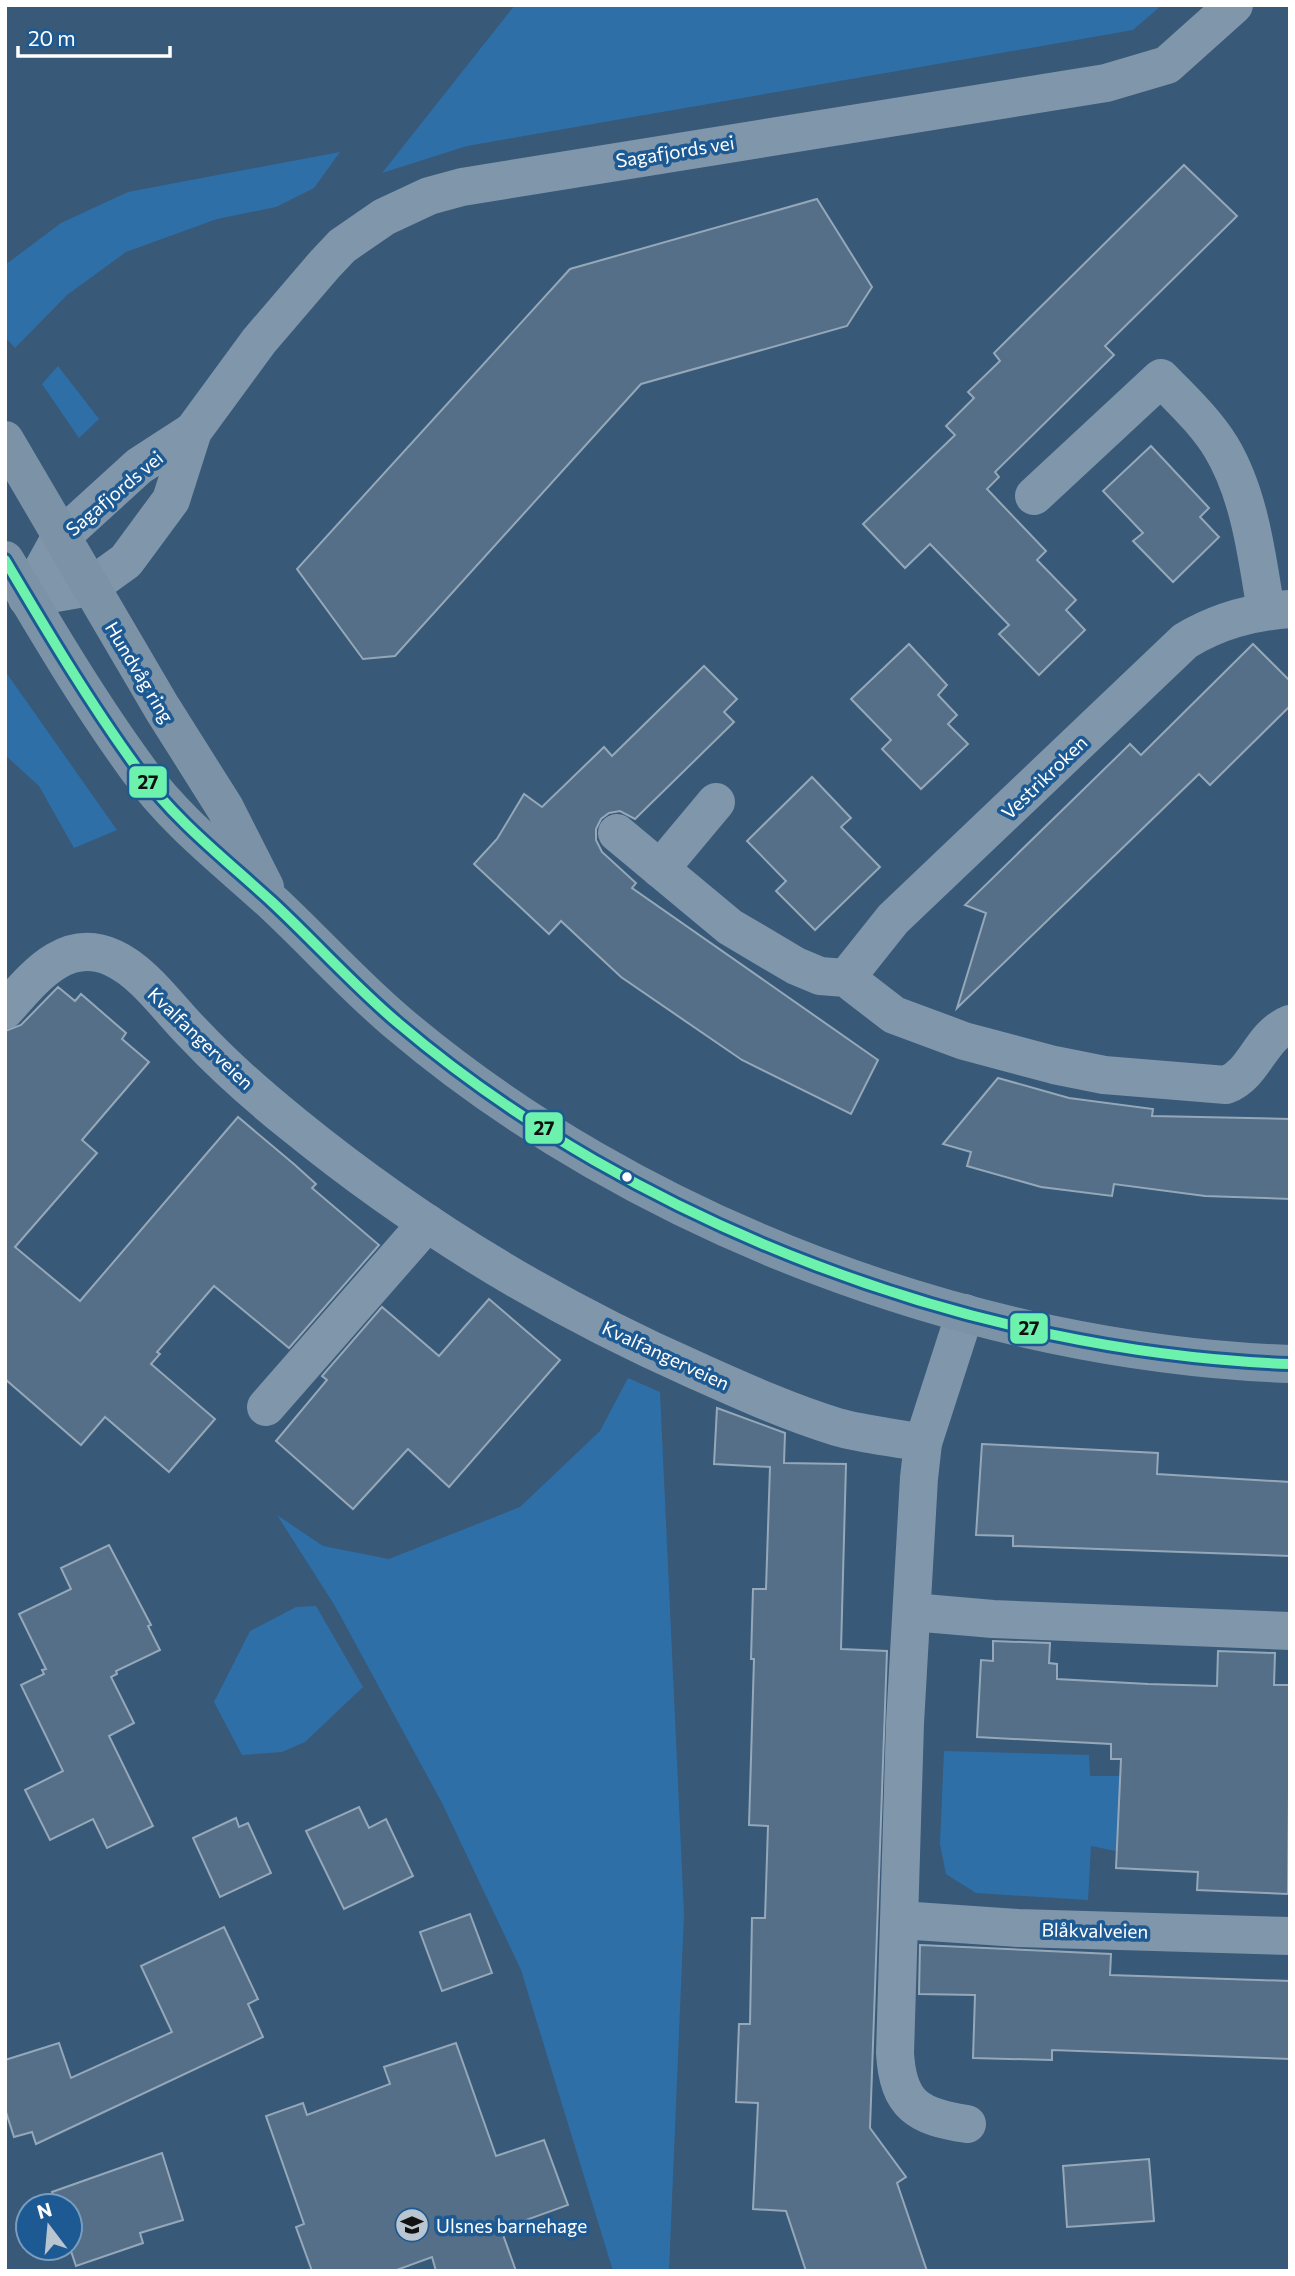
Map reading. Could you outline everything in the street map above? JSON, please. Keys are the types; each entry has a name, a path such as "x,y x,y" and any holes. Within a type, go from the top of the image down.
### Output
{"main road":[{"name":"Hundvåg ring","path":"5,440 60,538 225,808 274,904"},
{"name":"Hundvåg ring","path":"5,560 62,657 138,770 194,835 274,904 399,1024 508,1104 603,1164 701,1214 773,1246 874,1286 965,1313 1056,1335 1141,1350 1203,1358 1290,1364"}],"street":[{"name":"Sagafjords vei","path":"27,598 90,587 126,561 156,524 171,500 192,431 259,341 333,255 384,217 429,196 515,177 1106,83 1167,65 1234,5"},
{"name":"Vestrikroken","path":"846,978 893,919 1185,642 1210,625 1278,610 1233,472 1221,448 1202,422 1161,378 1034,496"},
{"name":"Sagafjords vei","path":"27,598 60,538 139,466 192,431"},
{"path":"660,869 716,803"},
{"path":"618,833 708,911 764,949 820,976 846,978 894,1015 1007,1054 1104,1075 1226,1085 1238,1080 1264,1044 1290,1024"},
{"name":"Kvalfangerveien","path":"5,1010 38,973 59,958 78,952 96,952 113,958 130,968 206,1047 293,1125 427,1223 546,1298 644,1347 785,1410 836,1426 923,1443"},
{"path":"266,1408 427,1223"},
{"path":"965,1313 923,1443 905,1723 897,2075 911,2104 921,2112 935,2119 967,2124"},
{"path":"912,1612 993,1619 1290,1631"},
{"name":"Blåkvalveien","path":"900,1920 1018,1928 1290,1936"}],"shaded area":[{"path":"515,5 1162,5 1133,30 467,146 382,173"},
{"path":"340,152 314,188 276,207 217,219 126,252 67,295 15,348 5,337 5,265 61,223 128,192"},
{"path":"58,366 99,419 79,438 42,384"},
{"path":"5,671 117,830 74,848 39,786 5,755"},
{"path":"628,1378 660,1392 684,1914 669,2271 613,2271 521,1970 442,1803 335,1606 277,1515 323,1546 389,1559 520,1507 600,1431"},
{"path":"316,1606 363,1687 305,1742 282,1752 242,1755 214,1702 250,1631 296,1607"},
{"path":"944,1751 1089,1755 1090,1776 1143,1776 1136,1855 1091,1846 1088,1900 976,1893 946,1874 940,1844"}],"building":[{"path":"1184,165 1237,216 1105,346 1114,355 995,472 999,477 987,489 1046,551 1037,560 1076,600 1066,610 1085,630 1039,675 999,634 1009,625 930,544 905,568 863,524 955,435 946,426 974,398 968,392 1000,361 994,353"},
{"path":"817,199 872,287 847,326 641,384 395,656 363,659 297,569 570,269"},
{"path":"1151,446 1209,508 1200,517 1219,537 1173,582 1133,541 1143,533 1103,491"},
{"path":"909,644 947,685 938,695 957,715 948,724 968,744 921,789 882,749 891,740 851,699"},
{"path":"1253,644 1290,681 1290,706 1210,785 1199,774 957,1008 986,913 965,905 1130,744 1141,755"},
{"path":"704,666 737,699 724,712 734,722 635,819 620,811 609,813 601,819 596,829 596,840 602,852 636,883 632,888 878,1060 851,1114 742,1060 621,977 561,921 549,934 474,864 497,839 524,794 542,807 604,747 612,756"},
{"path":"812,777 851,818 841,827 880,867 815,930 776,891 786,881 747,841"},
{"path":"58,987 75,1001 81,994 126,1033 122,1039 149,1062 82,1140 97,1153 15,1247 80,1301 238,1117 316,1184 312,1188 379,1245 289,1348 214,1286 157,1352 160,1354 151,1364 215,1419 169,1472 105,1417 81,1445 5,1379 5,1031 21,1025"},
{"path":"998,1078 1069,1098 1153,1109 1152,1116 1290,1119 1290,1199 1205,1196 1114,1184 1112,1196 1041,1187 967,1166 971,1152 943,1144"},
{"path":"489,1299 560,1360 449,1487 408,1449 353,1509 276,1441 327,1380 322,1376 382,1307 439,1356"},
{"path":"717,1408 785,1433 784,1463 846,1464 841,1649 887,1651 870,2128 906,2177 897,2183 927,2271 806,2271 786,2211 753,2209 758,2103 736,2102 739,2024 750,2024 752,1918 765,1918 768,1826 749,1825 754,1659 751,1659 753,1589 766,1589 770,1467 714,1464"},
{"path":"982,1444 1158,1453 1157,1474 1290,1482 1290,1556 1013,1546 1013,1536 976,1535"},
{"path":"109,1545 151,1625 148,1626 160,1650 116,1671 117,1674 111,1677 134,1723 109,1736 153,1826 107,1848 93,1819 50,1840 25,1790 63,1771 21,1685 44,1674 42,1670 46,1669 19,1614 71,1589 61,1568"},
{"path":"993,1641 1050,1643 1049,1663 1057,1664 1057,1679 1148,1684 1217,1686 1218,1651 1275,1653 1274,1685 1290,1685 1288,1894 1197,1890 1198,1872 1116,1868 1121,1759 1111,1759 1111,1744 977,1737 981,1660 993,1661"},
{"path":"359,1807 369,1828 386,1819 413,1876 344,1909 306,1831"},
{"path":"236,1818 239,1827 248,1823 271,1873 220,1897 193,1838"},
{"path":"470,1914 492,1973 442,1991 420,1932"},
{"path":"224,1927 258,1999 248,2004 263,2037 36,2144 32,2132 14,2137 5,2109 5,2060 59,2043 71,2078 172,2032 141,1966"},
{"path":"920,1945 1111,1954 1110,1975 1290,1981 1290,2059 1052,2050 1052,2060 973,2058 975,1995 919,1994"},
{"path":"456,2043 496,2156 544,2140 568,2205 501,2229 516,2271 436,2271 432,2257 394,2271 312,2271 296,2227 304,2224 266,2116 303,2103 307,2115 390,2084 384,2067"},
{"path":"162,2153 183,2220 140,2233 143,2243 76,2266 75,2262 84,2262 84,2192 52,2192"},
{"path":"1149,2159 1154,2221 1067,2227 1063,2166"}],"transit line":[{"name":"27","path":"5,560 119,743 152,787 184,822 398,1023 492,1095 594,1160 703,1217 817,1266 934,1305 1053,1335 1172,1355 1290,1364"}],"place":[{"name":"Ulsnes barnehage","path":"412,2225"}]}
